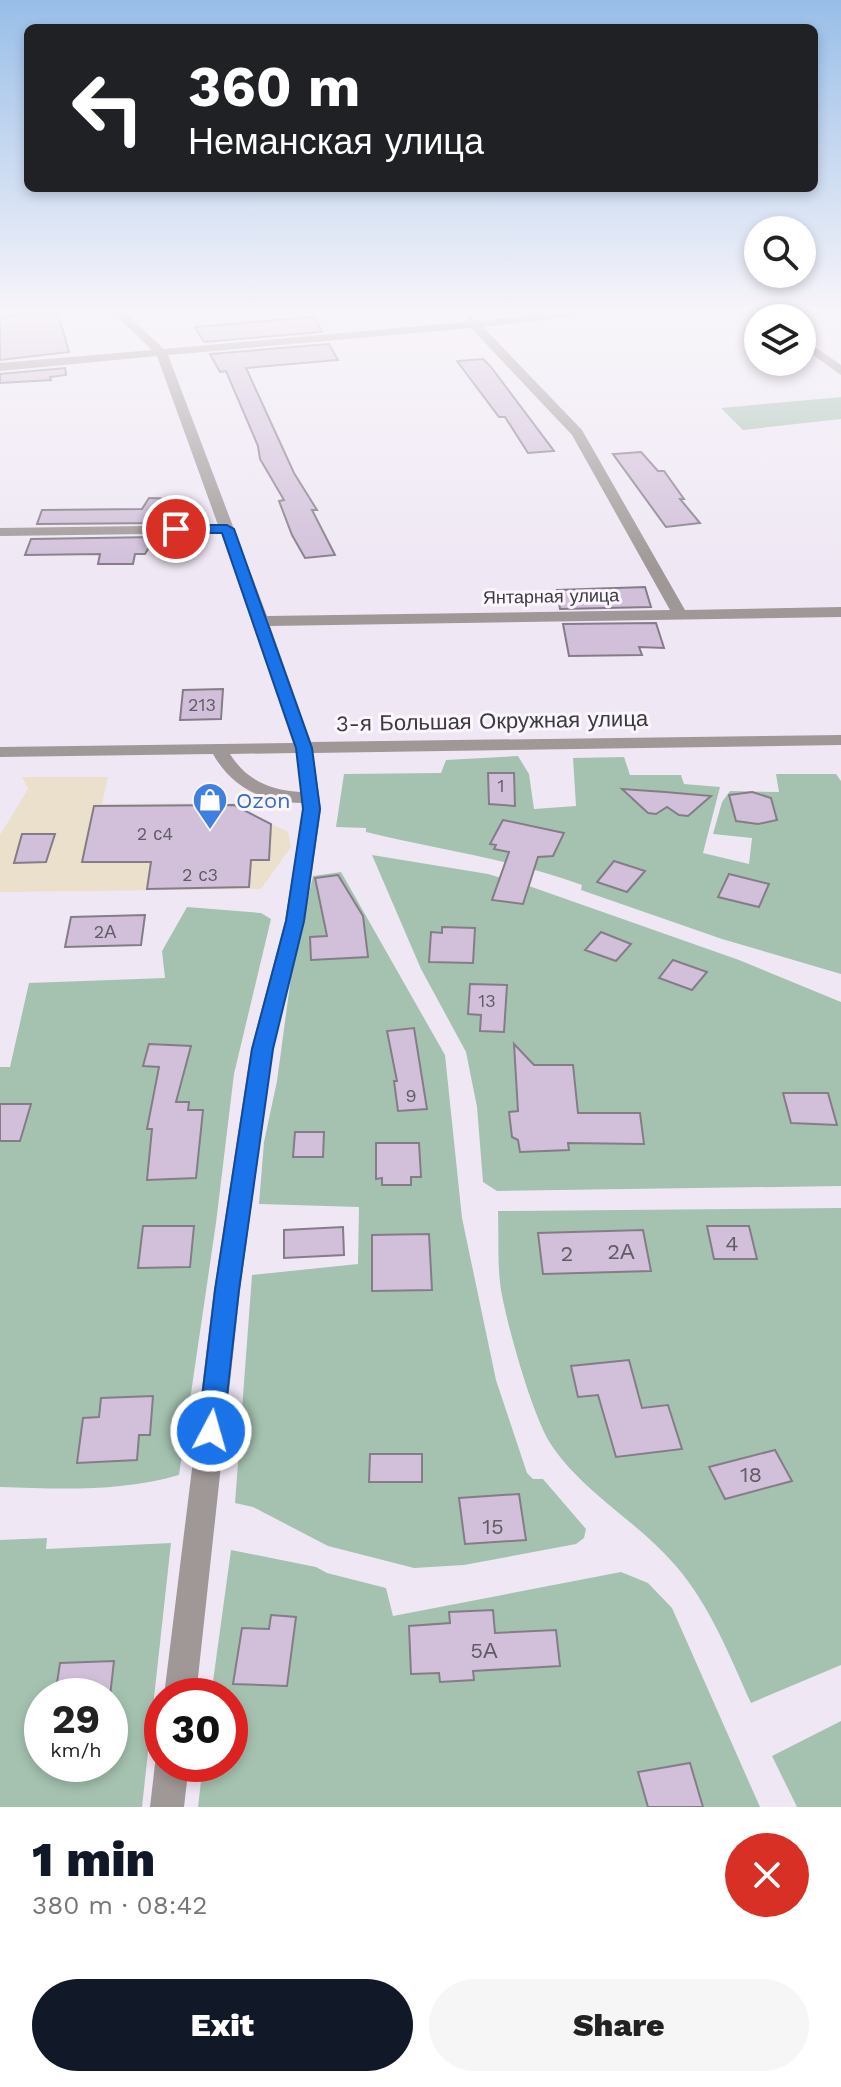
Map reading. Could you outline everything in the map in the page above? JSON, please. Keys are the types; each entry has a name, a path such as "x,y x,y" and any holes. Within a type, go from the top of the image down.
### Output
{"street":[{"path":"178,398 261,621 304,748 310,797 307,854 295,921 262,1049 227,1290 182,1678"},
{"path":"544,398 577,433 680,614"},
{"path":"0,532 227,529"},
{"name":"Янтарная улица","path":"261,621 841,612"},
{"name":"3-я Большая Окружная улица","path":"0,752 841,740"},
{"path":"219,750 228,769 252,788 291,798 310,797"},
{"path":"167,1807 170,1782"}],"shaded area":[{"path":"22,777 108,777 102,804 237,803 241,809 288,832 291,847 261,889 0,892 0,835 28,789"}],"green space":[{"path":"841,398 841,419 743,430 721,408"},
{"path":"518,756 529,774 534,809 576,806 573,758 624,757 630,775 681,775 684,784 720,787 703,853 749,864 752,838 713,834 722,802 730,791 779,792 776,774 836,774 841,781 841,974 722,939 581,890 582,885 556,876 366,832 366,828 336,827 344,774 441,773 446,760"},
{"path":"372,855 488,874 529,886 739,960 841,1002 841,1186 497,1191 483,1182 477,1107 466,1052 421,969"},
{"path":"341,872 445,1055 462,1218 496,1380 527,1473 533,1479 543,1479 586,1529 584,1538 576,1544 464,1565 414,1568 328,1546 253,1507 235,1503 252,1275 358,1264 359,1207 259,1204 264,1142 277,1081 293,962 313,876"},
{"path":"187,907 261,913 271,919 234,1074 216,1223 179,1475 113,1487 0,1487 0,1067 10,1067 29,983 165,978 162,951"},
{"path":"841,1208 841,1665 751,1703 718,1631 687,1580 660,1549 580,1479 545,1433 522,1371 504,1306 499,1271 498,1211"},
{"path":"47,1538 46,1549 171,1543 156,1678 144,1678 142,1807 0,1807 0,1540"},
{"path":"231,1550 316,1567 327,1573 386,1588 393,1616 621,1572 648,1583 672,1608 760,1807 198,1807 201,1782 248,1782 248,1678 213,1678"},
{"path":"841,1721 841,1807 797,1807 772,1756"}],"building":[{"path":"238,398 260,398 294,473 317,510 312,510 335,555 305,558 279,501 284,500 260,459 258,446"},
{"path":"485,398 514,398 554,451 528,453 505,417 499,417"},
{"path":"641,452 658,471 664,471 684,499 680,499 700,523 666,527 613,454"},
{"path":"149,498 177,499 163,523 37,524 42,510 142,509"},
{"path":"155,537 145,554 135,554 133,564 98,564 100,554 25,555 31,539"},
{"path":"645,587 651,607 560,609 557,590"},
{"path":"656,623 664,648 639,647 642,655 569,656 563,624"},
{"path":"223,689 221,719 180,720 183,690"},
{"path":"488,773 514,773 515,806 489,804"},
{"path":"622,789 711,796 688,816 679,815 667,807 656,814 648,813"},
{"path":"752,792 771,798 777,820 758,824 736,821 729,795"},
{"path":"234,805 271,824 269,860 251,860 249,887 147,889 151,862 82,862 94,806"},
{"path":"503,820 564,833 553,856 538,857 523,904 492,900 509,852 494,849 496,845 490,844"},
{"path":"22,834 55,834 46,862 14,863"},
{"path":"614,861 645,871 627,892 597,882"},
{"path":"729,874 769,884 759,907 718,897"},
{"path":"338,875 363,916 368,957 311,960 310,937 327,936 315,878"},
{"path":"145,915 141,945 65,947 71,917"},
{"path":"442,927 475,928 473,963 429,962 431,932 442,933"},
{"path":"601,932 631,944 616,961 585,950"},
{"path":"673,960 707,972 692,990 659,978"},
{"path":"470,984 507,985 504,1032 480,1031 481,1015 468,1014"},
{"path":"414,1028 427,1109 398,1111 394,1081 397,1081 387,1031"},
{"path":"149,1044 191,1046 176,1102 189,1102 188,1110 203,1110 196,1178 147,1180 152,1129 147,1129 159,1067 143,1066"},
{"path":"514,1044 534,1065 573,1065 578,1113 640,1113 644,1144 568,1143 569,1150 520,1152 518,1140 512,1137 509,1112 518,1111"},
{"path":"783,1093 828,1093 837,1125 791,1123"},
{"path":"0,1104 31,1104 20,1141 0,1141"},
{"path":"295,1132 324,1132 323,1157 293,1157"},
{"path":"376,1143 419,1143 421,1177 411,1177 411,1185 382,1185 382,1178 376,1179"},
{"path":"143,1226 194,1226 190,1267 138,1268"},
{"path":"707,1226 749,1226 757,1259 714,1259"},
{"path":"343,1227 344,1255 284,1258 284,1230"},
{"path":"643,1230 651,1271 543,1274 538,1233"},
{"path":"429,1234 432,1290 372,1291 372,1235"},
{"path":"629,1360 642,1408 668,1405 682,1449 616,1457 598,1395 578,1397 571,1366"},
{"path":"153,1396 150,1435 139,1435 137,1460 77,1463 83,1418 99,1417 101,1398"},
{"path":"775,1450 792,1481 725,1499 709,1467"},
{"path":"370,1454 422,1454 422,1482 369,1482"},
{"path":"519,1494 526,1540 465,1544 459,1498"},
{"path":"493,1610 495,1633 556,1630 560,1666 473,1671 474,1680 440,1682 439,1673 411,1674 409,1626 450,1623 449,1612"},
{"path":"271,1615 296,1617 287,1686 248,1685 248,1678 234,1678 242,1628 269,1629"},
{"path":"114,1661 112,1678 58,1678 60,1663"},
{"path":"690,1763 703,1807 648,1807 638,1772"}],"place":[{"name":"Ozon","path":"210,831"}],"route":[{"path":"176,529 227,529 304,748 312,809 295,921 262,1049 227,1290 211,1431"}]}
